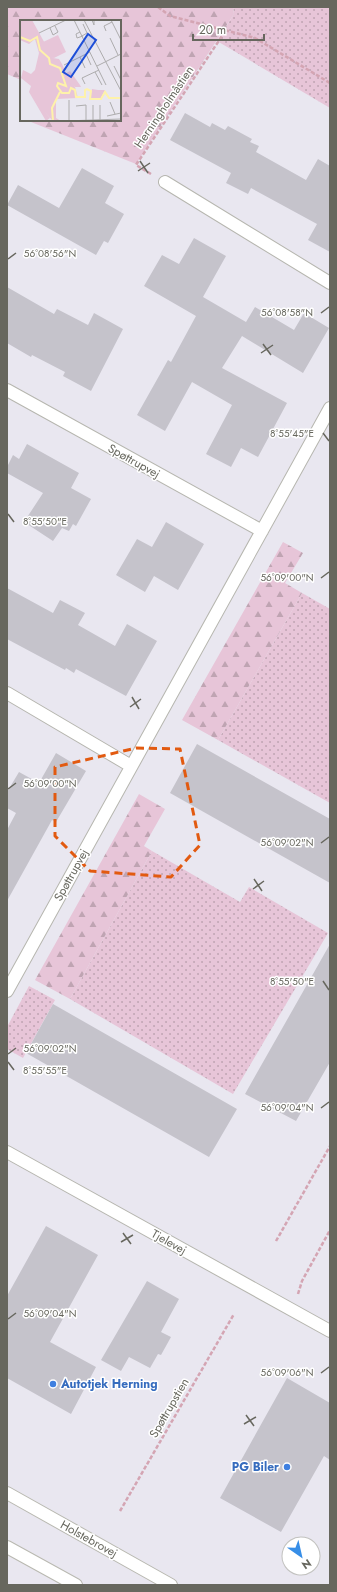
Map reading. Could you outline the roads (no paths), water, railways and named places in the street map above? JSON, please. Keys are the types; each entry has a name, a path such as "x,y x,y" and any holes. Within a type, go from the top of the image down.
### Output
{"street":[{"path":"165,182 330,283"},
{"name":"Spøttrupvej","path":"7,390 262,532"},
{"name":"Spøttrupvej","path":"8,985 330,408"},
{"path":"7,693 131,766"},
{"name":"Tjelevej","path":"7,1152 330,1331"},
{"name":"Holstebrovej","path":"7,1493 171,1585"},
{"path":"7,1547 76,1585"}],"place":[{"name":"Autotjek Herning","path":"53,1384"},
{"name":"PG Biler","path":"287,1467"}]}
